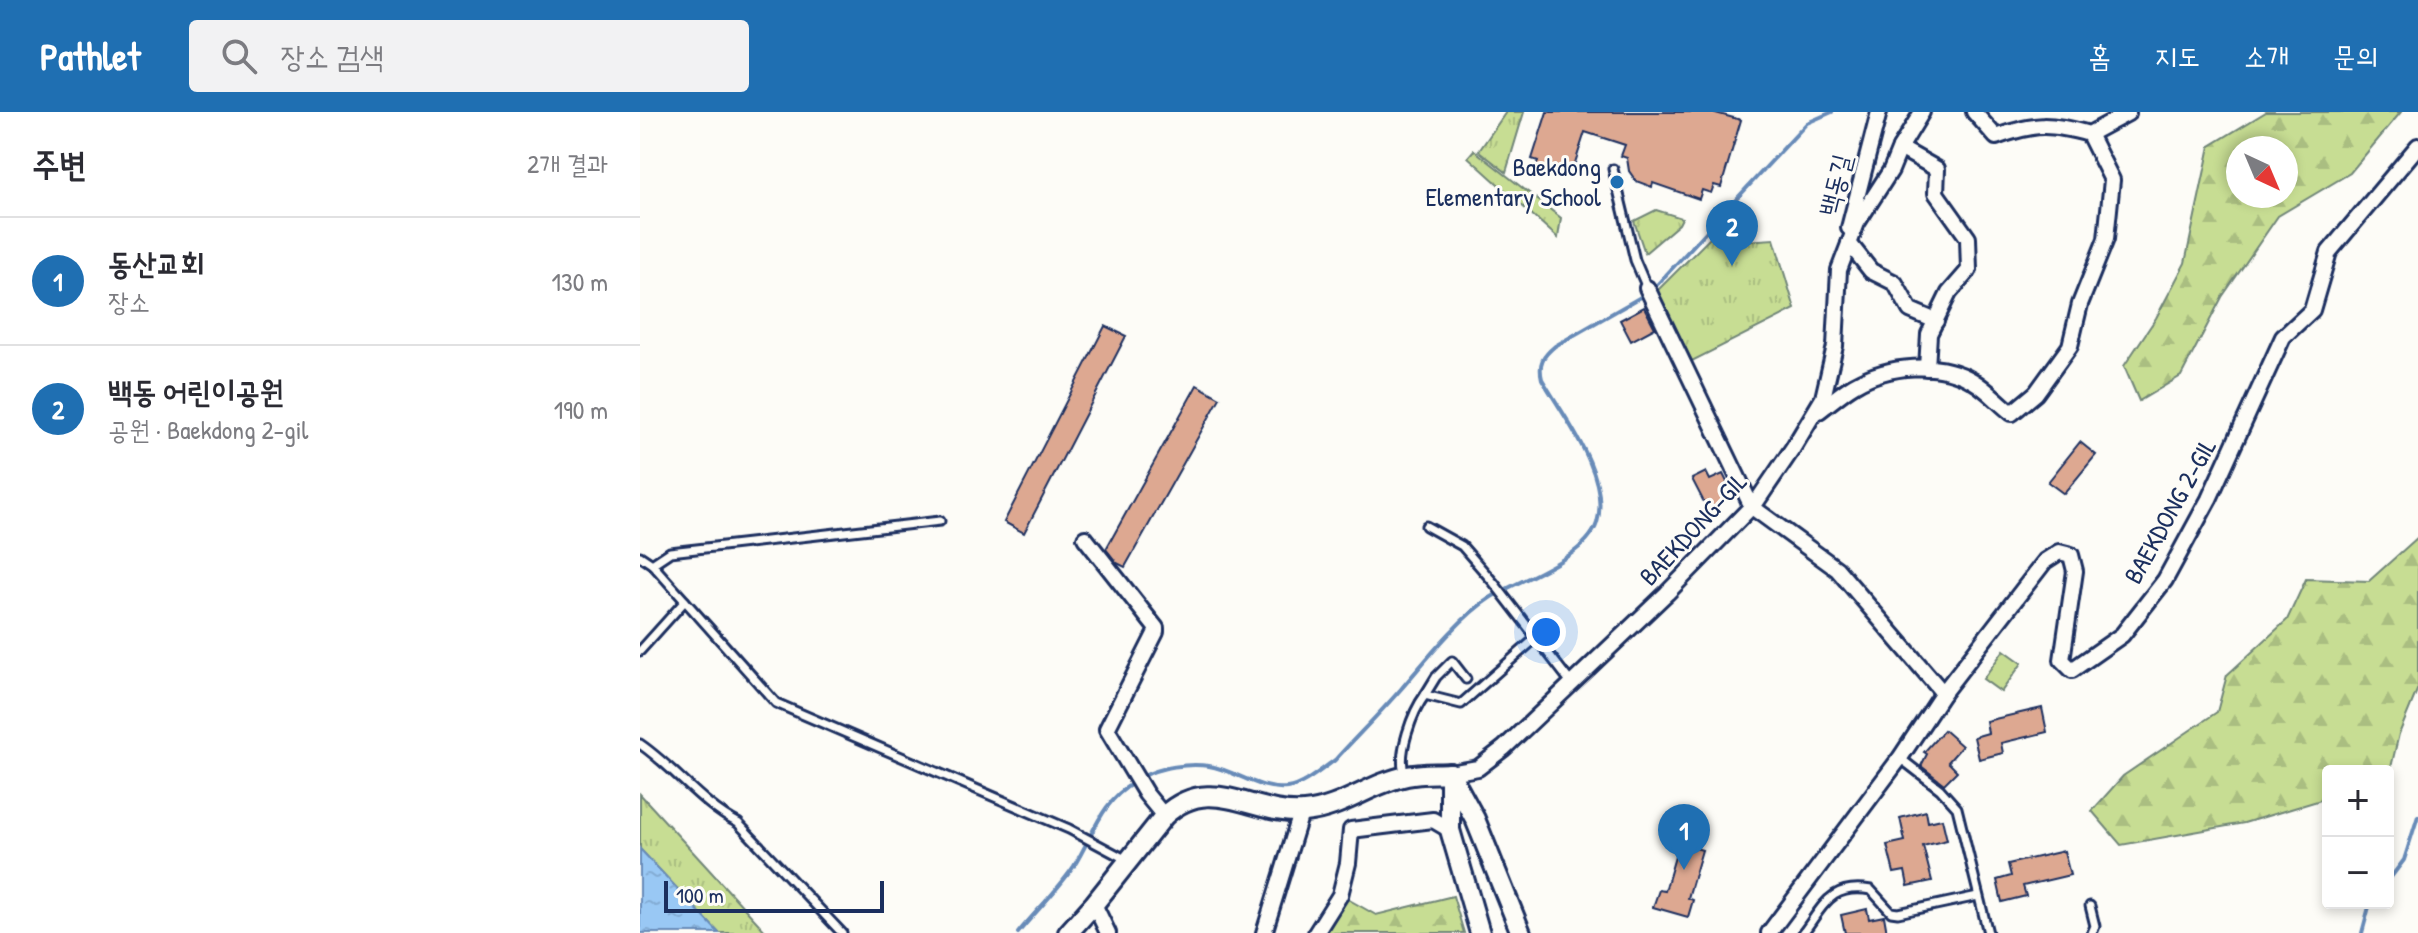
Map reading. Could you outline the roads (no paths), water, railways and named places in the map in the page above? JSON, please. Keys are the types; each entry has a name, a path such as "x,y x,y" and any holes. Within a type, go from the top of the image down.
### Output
{"street":[{"name":"백동길","path":"1839,270 1879,112"},
{"name":"BAEKDONG-GIL","path":"1450,773 1478,768 1504,748 1752,507 1823,398 1835,346 1839,270 1857,223 1891,170 1900,148 1922,112"},
{"path":"1974,112 1996,137 2028,126 2057,125 2089,134 2128,113"},
{"path":"1811,417 1852,386 1872,376 1916,367 1946,370 1973,381 2012,413 2036,393 2070,346 2080,304 2106,239 2112,180 2089,134"},
{"name":"BAEKDONG 2-GIL","path":"1943,693 2045,561 2059,552 2071,555 2075,571 2062,660 2072,670 2122,635 2165,580 2209,499 2283,337 2312,310 2329,252 2418,146"},
{"path":"1900,148 1937,169 1936,193 1968,238 1969,270 1949,293 1929,334 1927,368"},
{"path":"1849,243 1871,271 1895,283 1910,310 1936,321"},
{"path":"1647,288 1752,507 1837,569 1943,693 1900,758 1769,933"},
{"path":"1085,538 1156,628 1107,729 1146,794 1164,816"},
{"path":"1068,933 1094,904 1121,856 1176,805 1204,795 1301,813 1324,809 1406,776 1450,773"},
{"path":"1450,773 1450,830 1480,933"},
{"path":"1450,773 1475,819 1521,933"},
{"path":"1264,933 1301,813"},
{"path":"1316,933 1340,895 1348,863 1351,830 1433,820 1450,830"},
{"path":"1474,909 1491,895 1507,899"},
{"path":"1094,904 1108,933"}],"lane":[{"path":"1613,169 1635,260 1647,288"},
{"path":"652,564 670,552 940,521"},
{"path":"1426,526 1462,546 1572,684"},
{"path":"640,556 652,564 776,703 1069,829 1121,856"},
{"path":"640,651 685,601"},
{"path":"1425,695 1461,704 1536,638"},
{"path":"1406,776 1402,767 1414,711 1436,677 1452,661 1466,679"},
{"path":"640,744 664,760 718,813 738,823 842,933"},
{"path":"1900,758 1957,808 1970,845 1988,933"},
{"path":"1803,933 1829,897 1844,889 1871,890 1891,912 1898,913 1978,896"},
{"path":"2090,906 2095,921 2092,933"}],"water":[{"path":"640,849 719,933 640,933"}],"waterway":[{"path":"1653,289 1807,123 1832,112"},
{"path":"1142,777 1165,768 1201,765 1277,788 1299,784 1335,760 1443,640 1478,606 1580,547 1597,523 1600,505 1597,486 1583,448 1542,379 1541,364 1555,346 1646,294"},
{"path":"1018,933 1074,866 1106,809 1135,782"},
{"path":"2394,873 2404,860 2418,816"},
{"path":"2362,933 2368,909"}],"place":[{"name":"Baekdong Elementary School","path":"1617,182"},
{"name":"백동 어린이공원","path":"1732,266"},
{"name":"동산교회","path":"1684,870"}]}
